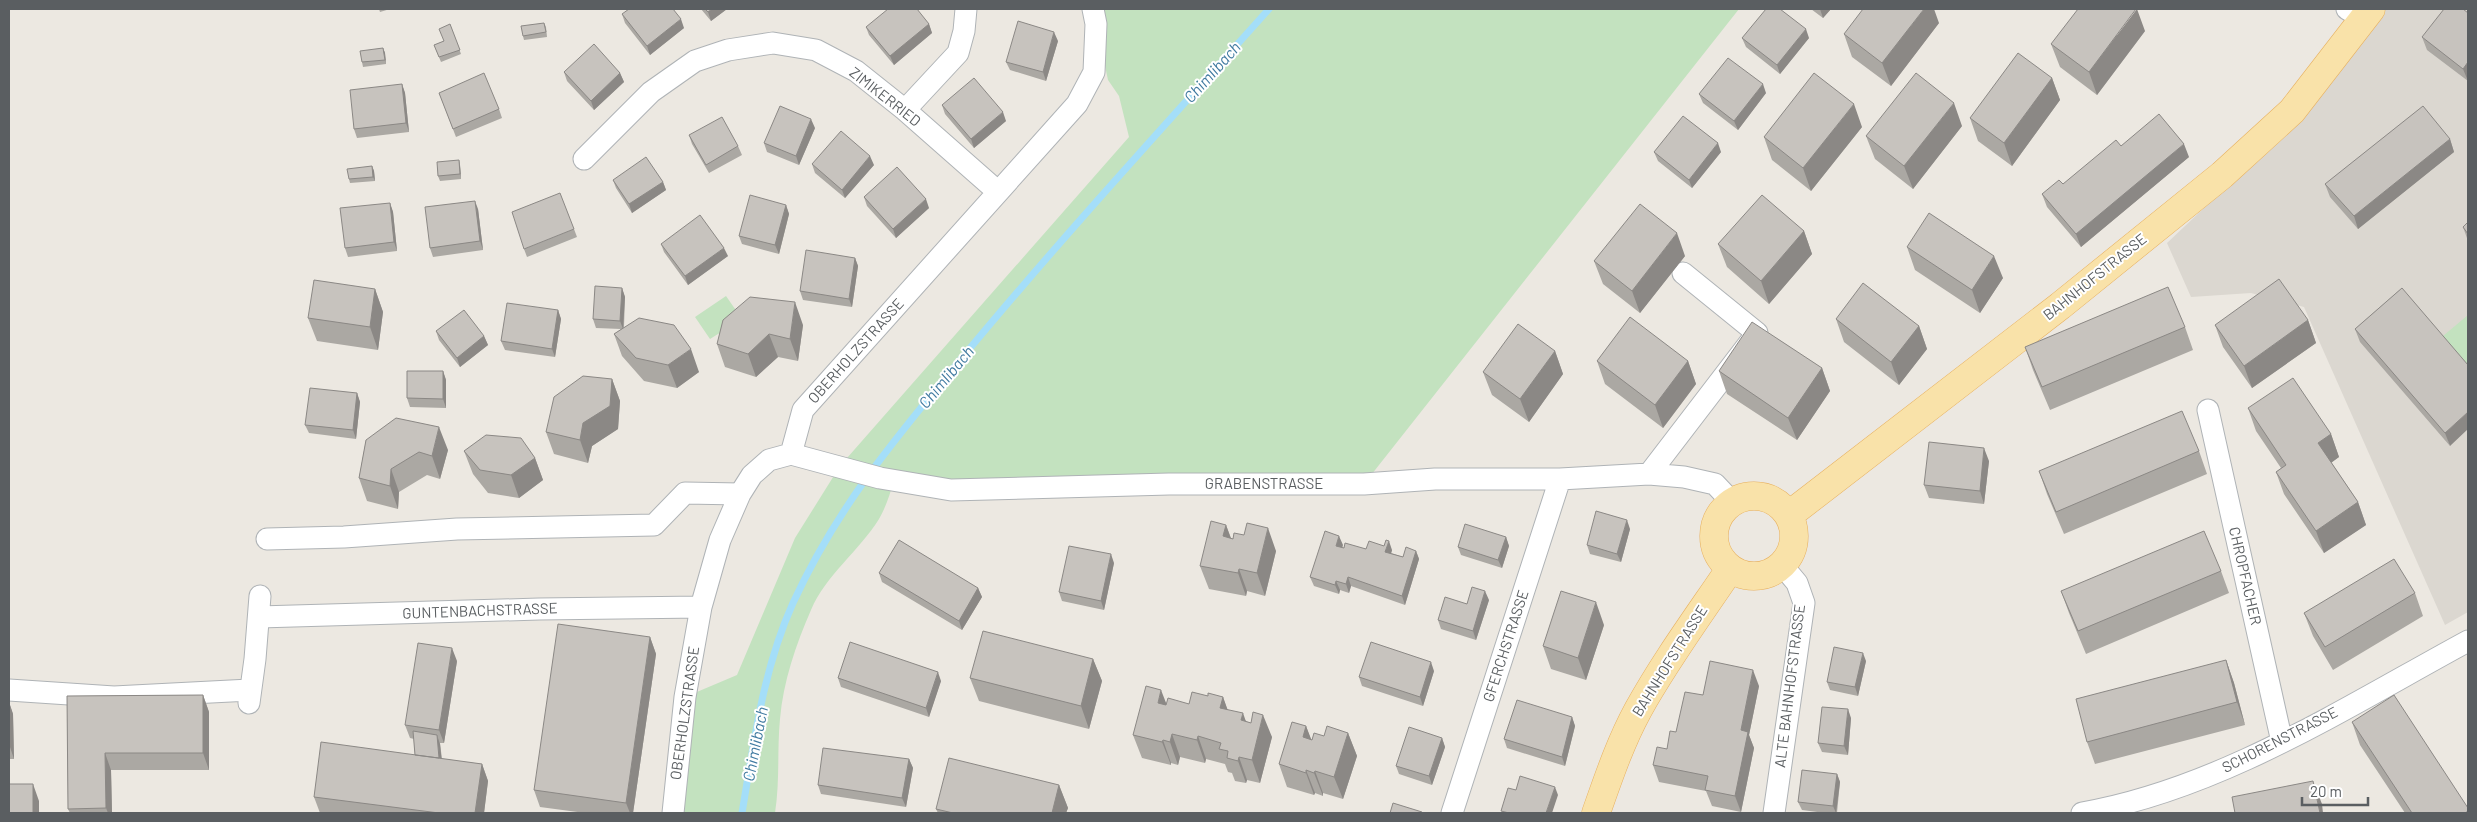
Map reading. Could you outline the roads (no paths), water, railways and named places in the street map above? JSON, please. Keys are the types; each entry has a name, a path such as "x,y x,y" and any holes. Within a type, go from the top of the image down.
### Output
{"main road":[{"name":"BAHNHOFSTRASSE","path":"1788,515 2060,306 2222,175 2292,112 2360,12"},
{"path":"1750,496 1769,498 1780,505 1788,515 1793,525 1793,547 1782,565 1762,576 1751,576 1730,569 1716,551 1713,540 1717,518 1732,502 1750,496"},
{"name":"BAHNHOFSTRASSE","path":"1596,813 1614,762 1637,712 1654,682 1730,569"}],"street":[{"path":"905,110 958,53 964,31 966,9"},
{"name":"OBERHOLZSTRASSE","path":"673,813 685,698 701,607 720,540 740,494 752,475 769,460 791,454 803,410 997,191 1077,104 1094,72 1096,24 1093,9"},
{"name":"ZIMIKERRIED","path":"584,159 651,92 695,60 728,50 773,44 816,50 856,71 905,110 997,191"},
{"path":"1649,474 1757,334 1683,274"},
{"name":"CHROPFACHER","path":"2208,410 2282,742"},
{"name":"GRABENSTRASSE","path":"791,454 880,478 951,490 1169,484 1364,484 1435,479 1560,479 1649,474 1684,477 1715,484 1732,502"},
{"name":"GFERCHSTRASSE","path":"1452,813 1560,479"},
{"path":"267,539 344,537 457,529 654,525 685,493 740,494"},
{"name":"ALTE BAHNHOFSTRASSE","path":"1774,813 1804,603 1797,583 1782,565"},
{"path":"9,690 114,697 250,697 260,596"},
{"name":"GUNTENBACHSTRASSE","path":"259,618 539,609 701,607"},
{"name":"SCHORENSTRASSE","path":"2082,813 2118,807 2204,778 2282,742 2468,641"}],"waterway":[{"name":"Chimlibach","path":"742,813 761,706 774,654 793,603 829,534 893,442 1003,309 1269,9"}]}
